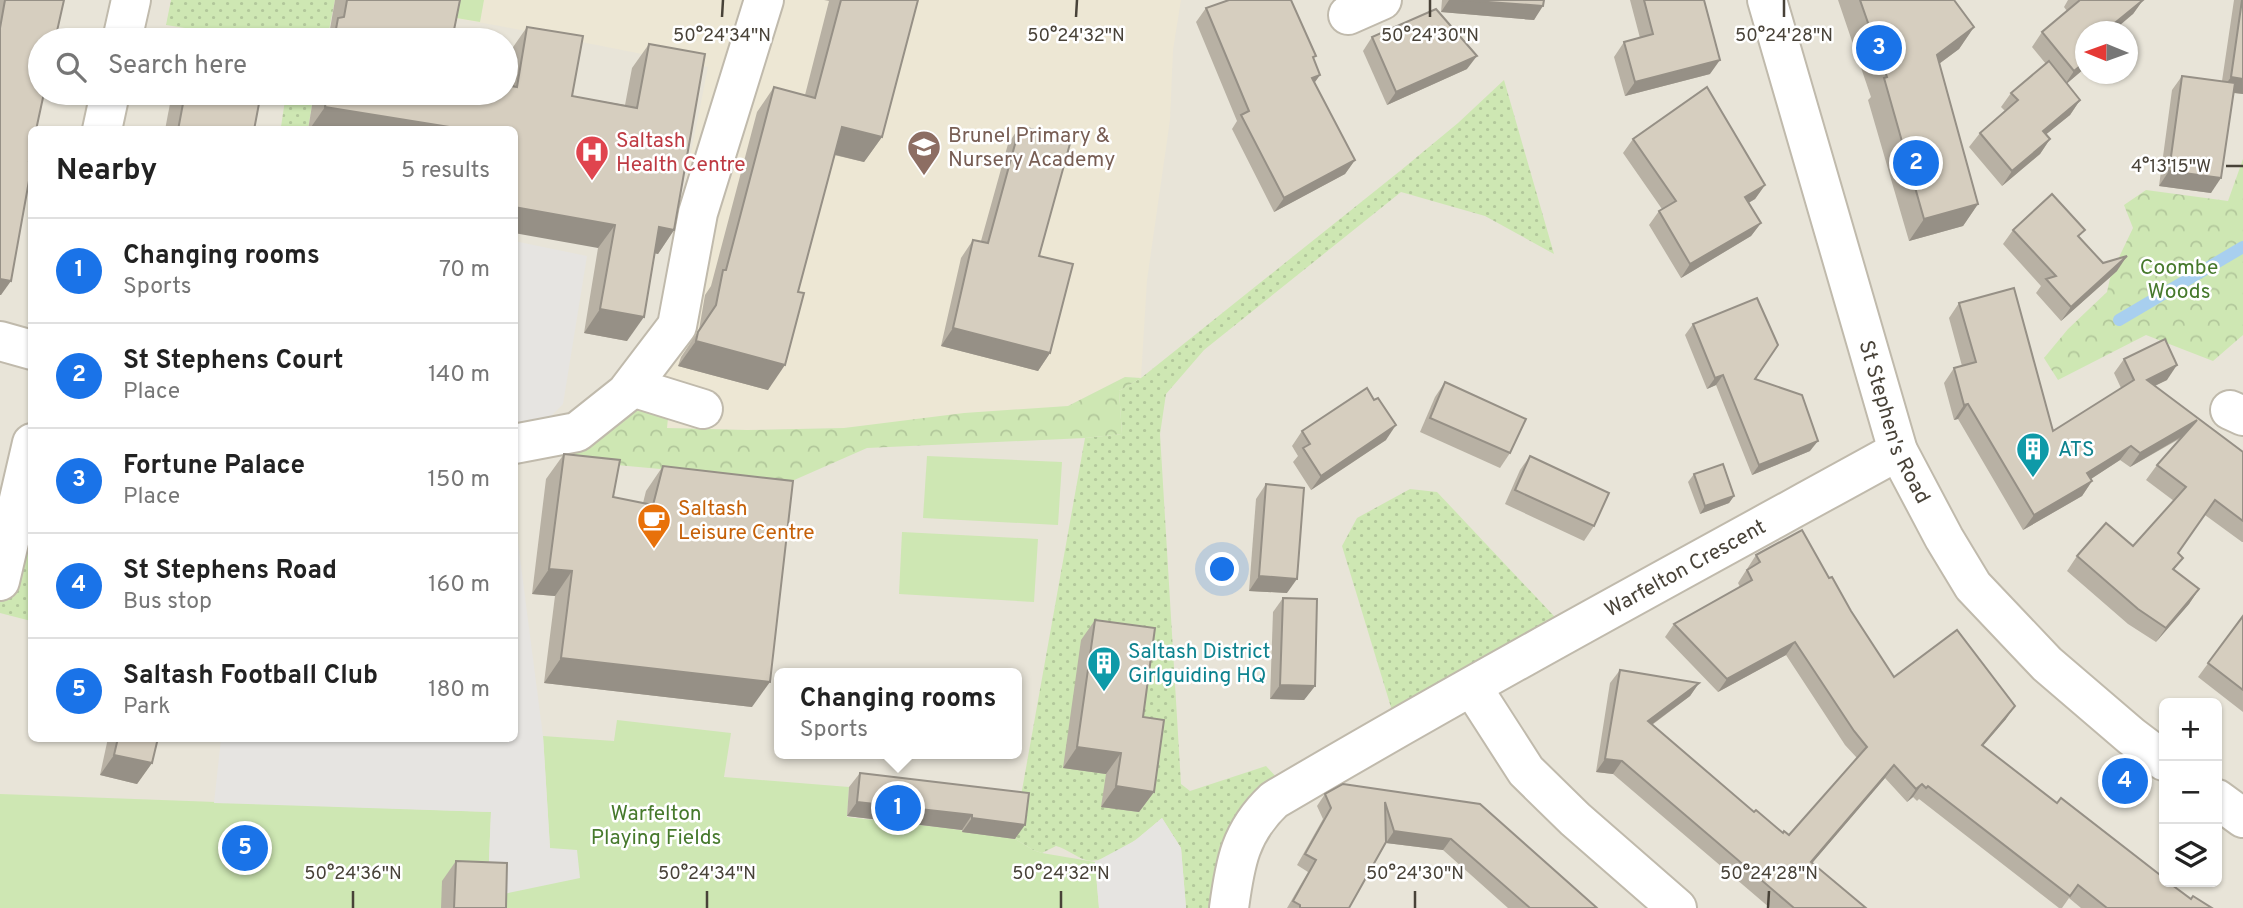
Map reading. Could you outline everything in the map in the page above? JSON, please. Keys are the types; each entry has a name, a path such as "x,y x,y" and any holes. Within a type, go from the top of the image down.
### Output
{"street":[{"path":"125,28 131,0"},
{"path":"518,443 577,432 632,387 677,326 698,213 764,0"},
{"name":"St Stephen's Road","path":"1767,0 1898,451 1973,586 2047,664 2130,736 2159,757"},
{"path":"103,126 107,105"},
{"path":"0,341 28,349"},
{"path":"632,387 703,409"},
{"name":"Warfelton Crescent","path":"1229,908 1235,862 1258,815 1274,800 1397,727 1898,451"},
{"path":"0,581 28,460"},
{"path":"1472,687 1526,771 1575,819 1677,908"},
{"path":"2222,803 2243,818"}],"shaded area":[{"path":"0,0 2243,0 2243,908 0,908"},
{"name":"Brunel Primary & Nursery Academy","path":"350,0 1181,0 1173,50 1170,120 1147,280 1141,378 1125,377 1068,406 844,428 667,428 638,379 690,252 672,249 708,67"},
{"path":"518,242 587,256 563,404 522,445 518,444"},
{"path":"518,542 543,736 550,848 577,850 580,878 499,895 488,884 491,812 214,803 221,742 518,742"},
{"path":"1162,818 1181,848 1186,908 1099,908 1095,862 1136,840"}],"green space":[{"path":"171,0 335,0 329,28 185,28 166,25"},
{"path":"350,0 484,0 480,22"},
{"path":"1504,80 1554,254 1485,216 1401,192 1204,350 1166,394 1160,434 1181,784 1190,791 1266,766 1289,791 1229,908 1186,908 1181,848 1162,818 1116,853 1095,860 1082,859 1056,846 1042,853 1015,839 1085,438 1122,434 1119,391 1141,378 1400,171"},
{"path":"284,105 312,105 308,126 281,126"},
{"name":"Coombe Woods","path":"2243,159 2243,335 2213,361 2146,335 2058,380 2044,358 2068,329 2107,292 2111,274 2133,228 2124,205 2146,190 2228,201"},
{"path":"1125,377 1141,378 1119,391 1122,434 867,448 792,481 562,460 561,435 626,393 669,408 667,428 844,428 964,413 1068,406"},
{"path":"28,456 28,620 0,613 0,581"},
{"path":"927,456 1062,462 1058,525 923,518"},
{"path":"1410,489 1437,492 1569,632 1397,727 1342,546 1357,518"},
{"path":"902,532 1038,539 1034,602 899,594"},
{"name":"Warfelton Playing Fields","path":"617,720 731,733 724,777 849,787 847,817 1015,839 1042,853 1095,862 1099,908 0,908 0,794 491,812 488,883 550,848 543,736 614,741"}],"building":[{"path":"5,0 64,0 58,28 28,28 28,105 41,105 37,126 28,126 28,186 11,281 0,279 0,28"},
{"path":"347,0 460,0 454,28 336,28 338,18 344,17"},
{"path":"841,0 918,0 882,137 842,127 798,292 804,293 785,365 696,341 698,332 716,305 723,270 726,270 774,87 815,98"},
{"path":"1229,0 1291,0 1316,56 1313,57 1320,75 1312,78 1355,160 1284,198 1241,115 1249,111 1206,8"},
{"path":"1461,0 1544,0 1543,6"},
{"path":"1644,0 1704,0 1720,60 1635,82 1624,42 1653,34"},
{"path":"1860,0 1954,0 1974,27 1937,55 1978,204 1924,219 1884,78 1887,77"},
{"path":"2080,0 2143,0 2117,21 2075,21 2074,71 2042,32"},
{"path":"2243,0 2243,79 2231,77"},
{"path":"1436,9 1477,56 1396,92 1372,37"},
{"name":"Saltash Health Centre","path":"527,27 583,36 572,96 637,108 649,44 705,54 674,230 659,227 644,317 600,309 615,225 518,208 518,126 443,126 325,107 518,105 518,81"},
{"path":"2049,61 2080,100 2043,131 2050,139 2012,171 1980,133 2018,100 2011,93"},
{"path":"2182,76 2235,83 2221,178 2169,171"},
{"path":"1707,87 1765,185 1745,197 1761,223 1690,264 1659,211 1676,201 1633,139"},
{"path":"183,105 259,105 255,126 179,126"},
{"path":"1020,126 1071,140 1039,256 1073,264 1050,353 953,328 973,240 988,243"},
{"path":"2052,194 2085,230 2078,236 2103,263 2127,256 2071,307 2046,279 2056,276 2013,230"},
{"path":"2014,288 2053,431 2134,380 2124,359 2165,339 2177,365 2147,380 2243,452 2243,521 2215,500 2178,553 2183,558 2173,569 2199,589 2166,628 2138,609 2077,556 2106,523 2133,546 2186,487 2157,465 2197,420 2140,453 2131,446 2087,473 2092,481 2034,515 1968,404 1964,405 1954,368 1976,362 1959,303"},
{"path":"1757,298 1778,345 1755,379 1802,395 1818,441 1759,465 1723,375 1715,378 1693,324"},
{"path":"1445,382 1526,419 1510,453 1430,418"},
{"path":"1367,388 1374,400 1378,398 1396,425 1321,476 1303,448 1310,444 1302,431"},
{"name":"Saltash Leisure Centre","path":"564,454 620,460 613,497 653,505 663,466 793,481 770,682 561,658 572,571 549,569"},
{"path":"1530,456 1609,493 1594,526 1515,490"},
{"path":"1723,464 1734,496 1705,506 1694,474"},
{"path":"1266,484 1304,488 1297,579 1259,576"},
{"path":"1802,530 1829,578 1832,577 1894,677 1957,630 2015,706 1982,745 2057,803 2061,798 2159,874 2159,887 2175,887 2191,899 2193,896 2212,908 2107,908 2078,885 2070,896 1928,786 1926,788 1922,784 1916,789 1894,765 1811,862 1866,908 1794,908 1622,761 1605,759 1620,670 1699,683 1648,721 1754,812 1756,810 1789,835 1867,747 1795,642 1727,679 1674,624 1752,580 1747,570 1760,562 1756,555"},
{"path":"1283,598 1317,599 1315,686 1280,685"},
{"path":"2243,616 2243,690 2208,663"},
{"name":"Saltash District Girlguiding HQ","path":"1095,620 1155,628 1143,717 1164,720 1154,792 1116,786 1121,753 1077,747"},
{"path":"117,742 157,742 152,763 114,755"},
{"path":"860,773 1029,793 1025,825 972,818 972,815 857,802"},
{"path":"1343,784 1480,804 1597,908 1530,908 1451,839 1394,831 1385,802 1386,842 1349,908 1300,908 1300,905 1293,901 1316,860 1305,854 1331,808 1325,794"},
{"path":"456,861 507,863 506,908 454,908"}],"waterway":[{"path":"2119,320 2243,247"}],"place":[{"name":"Fortune Palace","path":"1879,48"},
{"name":"St Stephens Court","path":"1916,163"},
{"name":"Brunel Primary & Nursery Academy","path":"924,177"},
{"name":"Saltash Health Centre","path":"592,182"},
{"name":"ATS","path":"2033,479"},
{"name":"Saltash Leisure Centre","path":"654,550"},
{"name":"Saltash District Girlguiding HQ","path":"1104,693"},
{"name":"St Stephens Road","path":"2125,781"},
{"name":"Changing rooms","path":"898,808"},
{"name":"Saltash Football Club","path":"245,848"}]}
